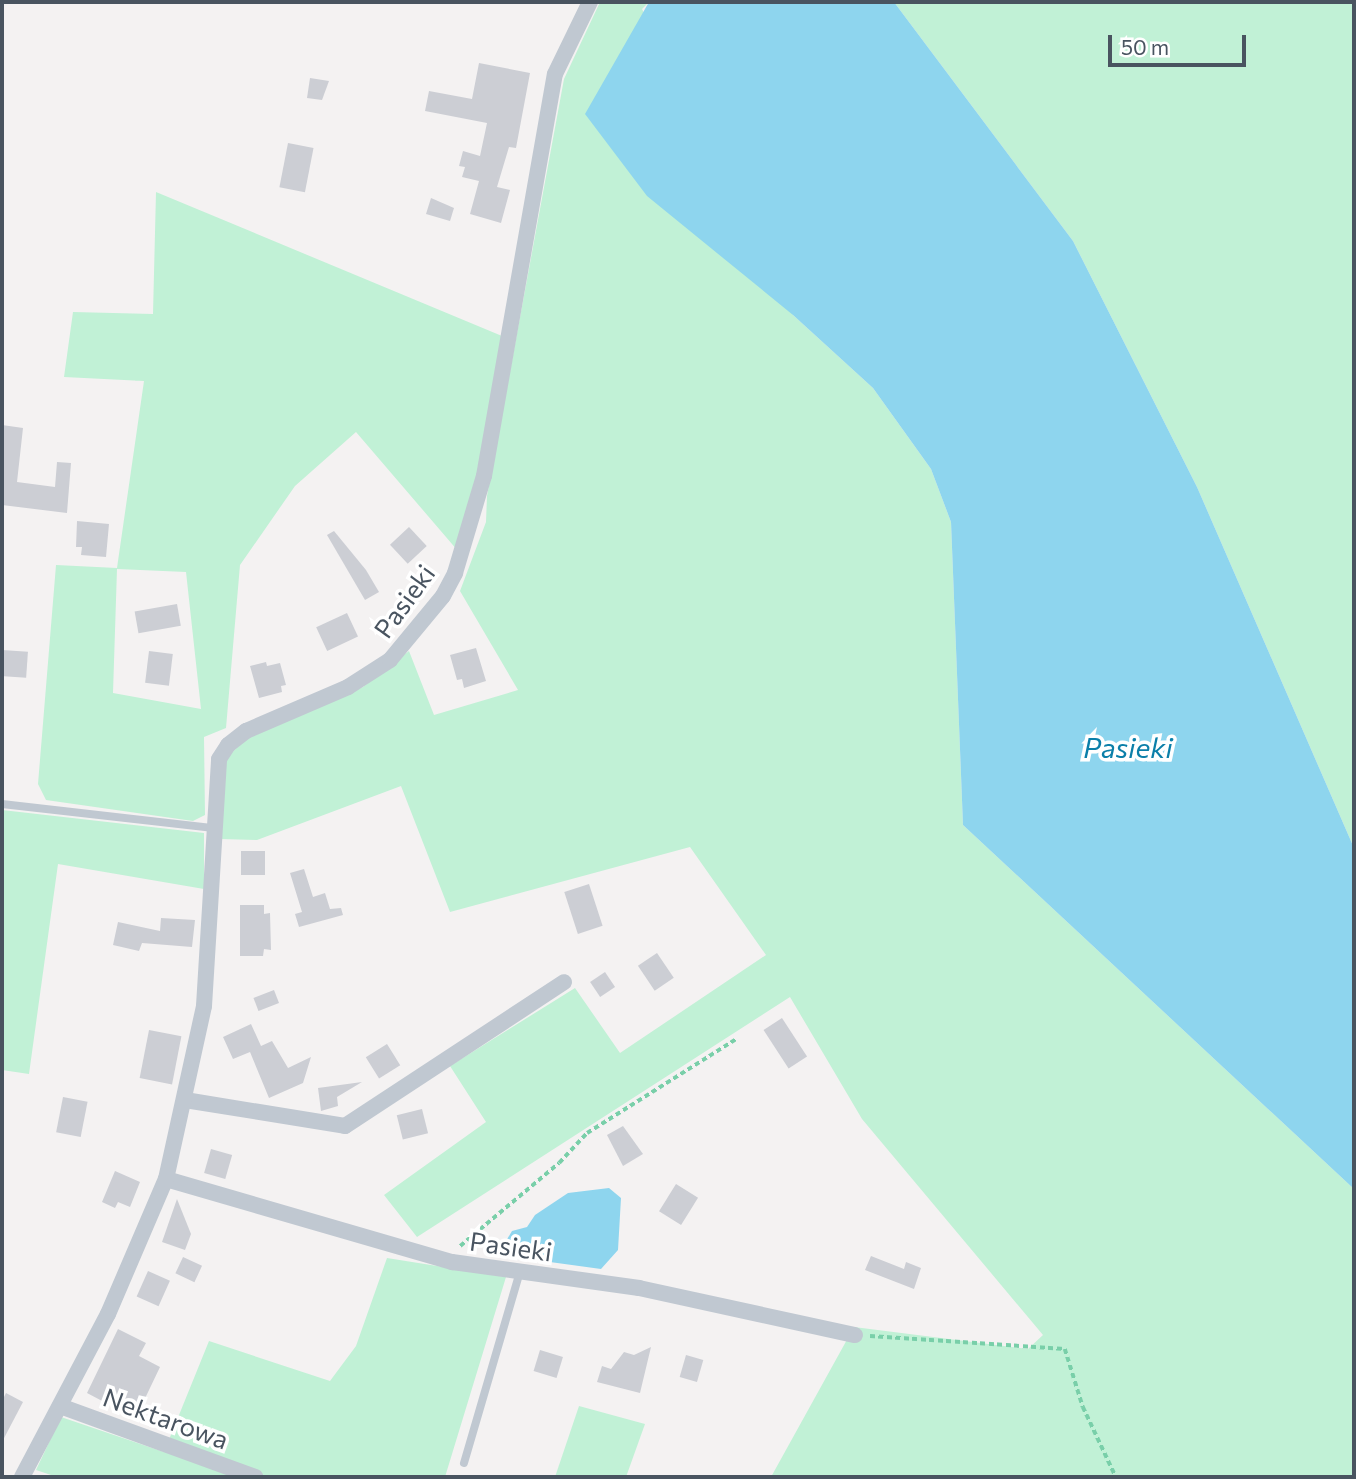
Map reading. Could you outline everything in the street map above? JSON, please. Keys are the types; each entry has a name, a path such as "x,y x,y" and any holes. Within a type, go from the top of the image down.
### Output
{"street":[{"name":"Pasieki","path":"22,1477 108,1314 166,1179 185,1100 211,943 215,778 228,745 246,732 348,687 390,660 443,596 455,573 486,463 555,74 590,2"},
{"path":"185,1100 345,1126 564,982"},
{"name":"Pasieki","path":"166,1179 447,1261 639,1289 855,1335"},
{"name":"Nektarowa","path":"60,1406 255,1477"}],"lane":[{"path":"2,804 212,828"},
{"path":"464,1464 520,1272"}],"path":[{"path":"447,1261 587,1133 736,1040"},
{"path":"855,1335 1065,1349 1083,1406 1116,1477"}],"green space":[{"path":"600,2 649,2 642,9 793,315 873,388 931,469 951,522 963,825 1354,1189 1354,1477 771,1477 854,1327 1028,1349 1043,1335 862,1119 790,997 417,1237 384,1195 486,1122 450,1066 575,988 620,1053 766,955 690,847 450,912 401,786 257,840 220,839 226,758 246,739 363,687 409,651 434,715 518,690 460,591 486,522 487,496 564,79"},
{"path":"894,2 1354,2 1354,848 1197,487 1073,241"},
{"path":"156,192 502,336 478,475 458,551 356,432 295,486 240,565 226,728 204,737 205,815 193,821 46,800 38,784 56,565 117,568 144,381 64,377 73,312 153,314","holes":["117,569 186,572 201,709 113,693"]},
{"path":"2,810 204,833 204,889 58,864 29,1074 2,1070"},
{"path":"387,1258 506,1277 445,1477 57,1477 36,1470 61,1417 164,1452 209,1341 330,1381 356,1346"},
{"path":"579,1406 645,1424 626,1477 555,1477"}],"water":[{"name":"Pasieki","path":"649,2 894,2 1073,241 1197,487 1354,848 1354,1189 963,825 951,522 931,469 873,388 793,315 647,196 585,114"},
{"path":"609,1188 621,1198 618,1250 601,1269 507,1256 506,1241 512,1231 527,1227 535,1215 568,1193"}],"building":[{"path":"479,63 530,73 516,148 509,147 497,187 510,190 501,223 470,214 479,181 462,177 465,167 459,166 463,151 480,156 487,123 425,111 429,91 472,99"},
{"path":"310,78 329,81 322,100 307,98"},
{"path":"288,143 314,148 305,192 279,187"},
{"path":"431,198 454,208 450,221 426,214"},
{"path":"2,425 23,428 17,482 55,487 57,462 71,463 67,513 2,505"},
{"path":"77,521 109,524 106,557 81,555 82,547 76,547"},
{"path":"409,527 427,546 408,564 390,545"},
{"path":"334,531 366,570 379,592 365,600 327,535"},
{"path":"177,604 181,626 138,633 135,611"},
{"path":"347,613 358,637 327,651 316,627"},
{"path":"476,648 486,681 464,688 462,679 457,680 450,655"},
{"path":"2,650 28,652 26,678 2,676"},
{"path":"149,651 173,654 169,686 145,683"},
{"path":"266,662 267,666 280,663 286,685 281,686 282,692 259,698 250,666"},
{"path":"241,851 265,851 265,875 241,875"},
{"path":"304,869 313,897 325,893 330,909 341,908 343,915 299,927 295,914 302,912 290,873"},
{"path":"589,884 603,926 578,934 564,892"},
{"path":"240,905 264,905 264,914 270,913 271,950 264,949 263,956 240,956"},
{"path":"161,918 195,920 192,947 142,943 139,951 113,945 118,922 160,931"},
{"path":"657,953 674,978 655,991 638,966"},
{"path":"605,972 615,987 600,997 590,982"},
{"path":"274,990 279,1003 258,1011 253,998"},
{"path":"782,1018 807,1057 789,1069 764,1030"},
{"path":"251,1024 261,1046 272,1041 288,1068 311,1057 303,1083 269,1098 250,1052 233,1059 223,1037"},
{"path":"149,1030 181,1036 172,1084 140,1078"},
{"path":"387,1044 400,1065 379,1078 366,1057"},
{"path":"362,1082 337,1097 338,1106 321,1111 318,1088"},
{"path":"63,1097 88,1102 81,1137 56,1132"},
{"path":"422,1109 428,1133 403,1140 397,1115"},
{"path":"623,1126 643,1154 623,1166 607,1135"},
{"path":"211,1149 232,1155 225,1179 204,1173"},
{"path":"115,1171 140,1182 130,1207 118,1202 115,1208 102,1202"},
{"path":"676,1184 698,1198 681,1225 659,1211"},
{"path":"177,1199 191,1234 185,1250 162,1242"},
{"path":"871,1256 904,1269 906,1262 921,1268 914,1289 865,1270"},
{"path":"183,1257 202,1266 194,1282 175,1273"},
{"path":"148,1271 170,1281 159,1306 137,1297"},
{"path":"118,1329 146,1343 139,1356 160,1367 139,1411 110,1397 106,1403 87,1393"},
{"path":"651,1347 640,1393 597,1382 602,1366 611,1369 624,1352 634,1355"},
{"path":"540,1350 563,1357 557,1378 534,1371"},
{"path":"686,1355 703,1360 697,1382 680,1377"},
{"path":"6,1393 23,1402 2,1442 2,1401"}]}
